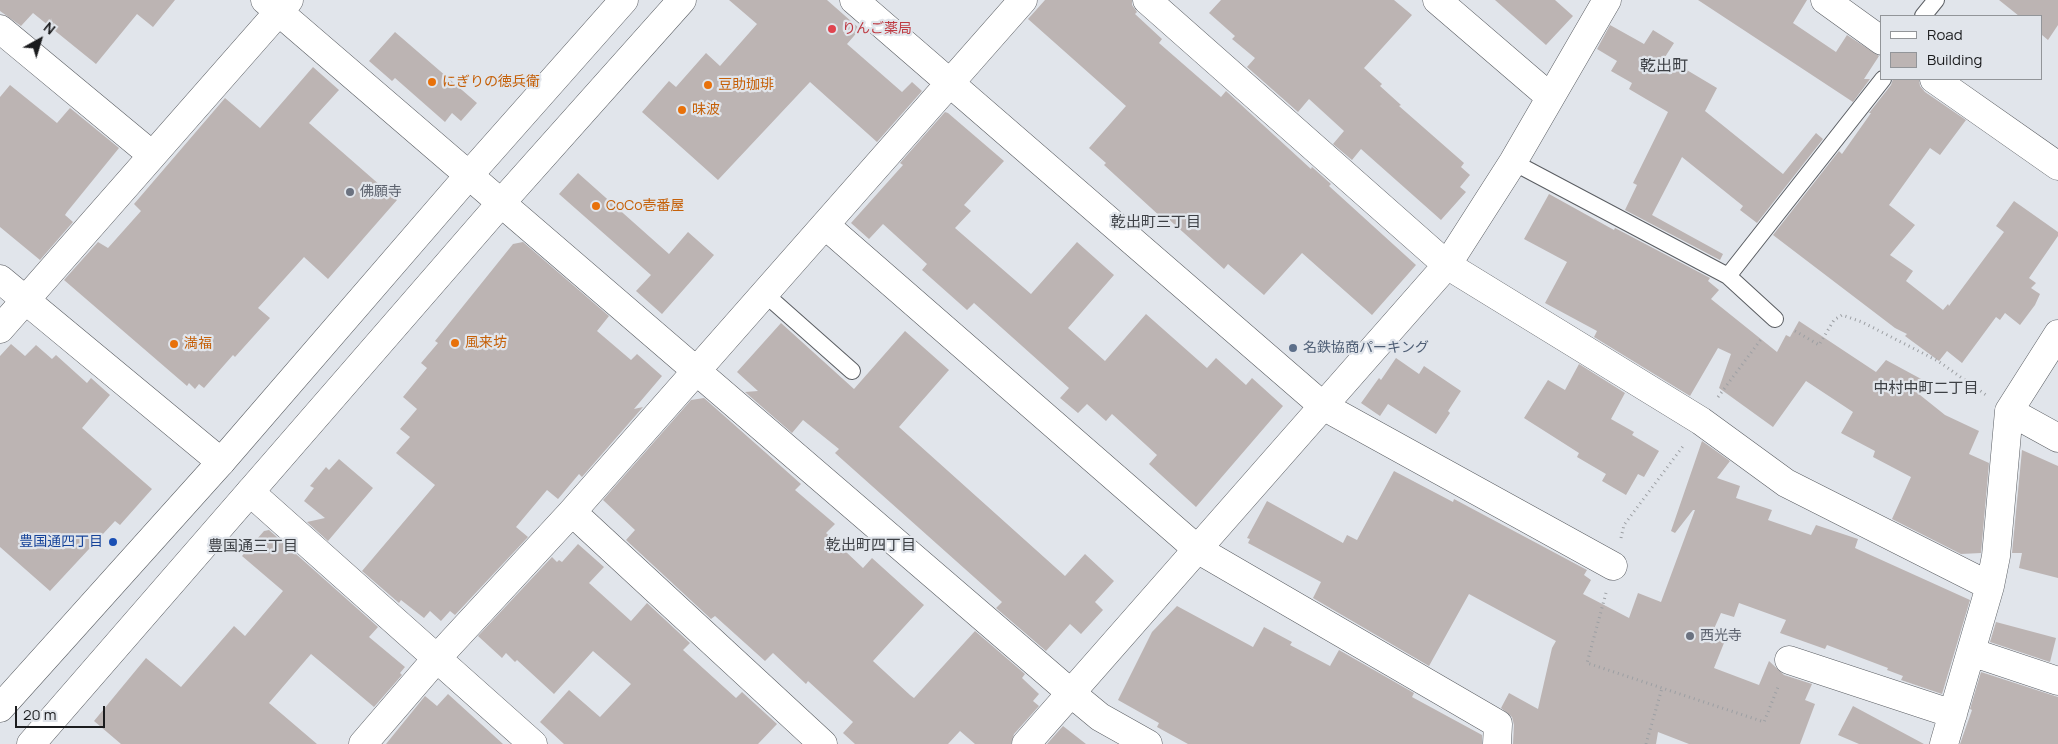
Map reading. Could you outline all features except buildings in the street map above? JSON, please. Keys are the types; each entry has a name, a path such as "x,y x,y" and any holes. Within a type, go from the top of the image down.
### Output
{"street":[{"path":"0,708 221,462 469,175 624,0"},
{"path":"31,744 501,203 682,0"},
{"path":"854,0 1323,406 1613,566"},
{"path":"363,744 437,658 572,512 1023,0"},
{"path":"1147,0 1447,265 1701,421 1786,483 1990,586"},
{"path":"1437,0 1550,97"},
{"path":"1026,744 1447,265 1513,162 1607,0"},
{"path":"1825,0 1880,41"},
{"path":"0,329 152,155 277,4 501,203 1071,693 1100,717 1148,744"},
{"path":"0,29 152,155"},
{"path":"1935,80 2058,166"},
{"path":"825,225 1197,549 1498,724 1497,744"},
{"path":"0,279 221,462"},
{"path":"1944,744 1990,586 1996,556 2009,411 2058,334"},
{"path":"2009,411 2058,438"},
{"path":"250,492 533,744"},
{"path":"572,512 823,744"},
{"path":"1971,652 2058,681"},
{"path":"1789,660 1952,714"}],"lane":[{"path":"1924,15 1936,0"},
{"path":"1728,276 1882,80"},
{"path":"1513,162 1728,276 1775,319"},
{"path":"765,294 852,372"}],"path":[{"path":"1789,660 1764,722 1587,663 1624,525 1775,319 1819,345 1834,320 1842,315 1862,322 1938,361 2009,411"},
{"path":"1646,744 1662,688"}],"place":[{"name":"りんご薬局","path":"832,29"},
{"name":"にぎりの徳兵衛","path":"432,82"},
{"name":"豆助珈琲","path":"708,85"},
{"name":"味波","path":"682,110"},
{"name":"佛願寺","path":"350,192"},
{"name":"CoCo壱番屋","path":"596,206"},
{"name":"風来坊","path":"455,343"},
{"name":"満福","path":"174,344"},
{"name":"名鉄協商パーキング","path":"1293,348"},
{"name":"豊国通四丁目","path":"113,542"},
{"name":"西光寺","path":"1690,636"}],"district":[{"name":"乾出町","path":"1664,67"},
{"name":"乾出町三丁目","path":"1156,223"},
{"name":"中村中町二丁目","path":"1926,389"},
{"name":"乾出町四丁目","path":"871,546"},
{"name":"豊国通三丁目","path":"253,547"}]}
